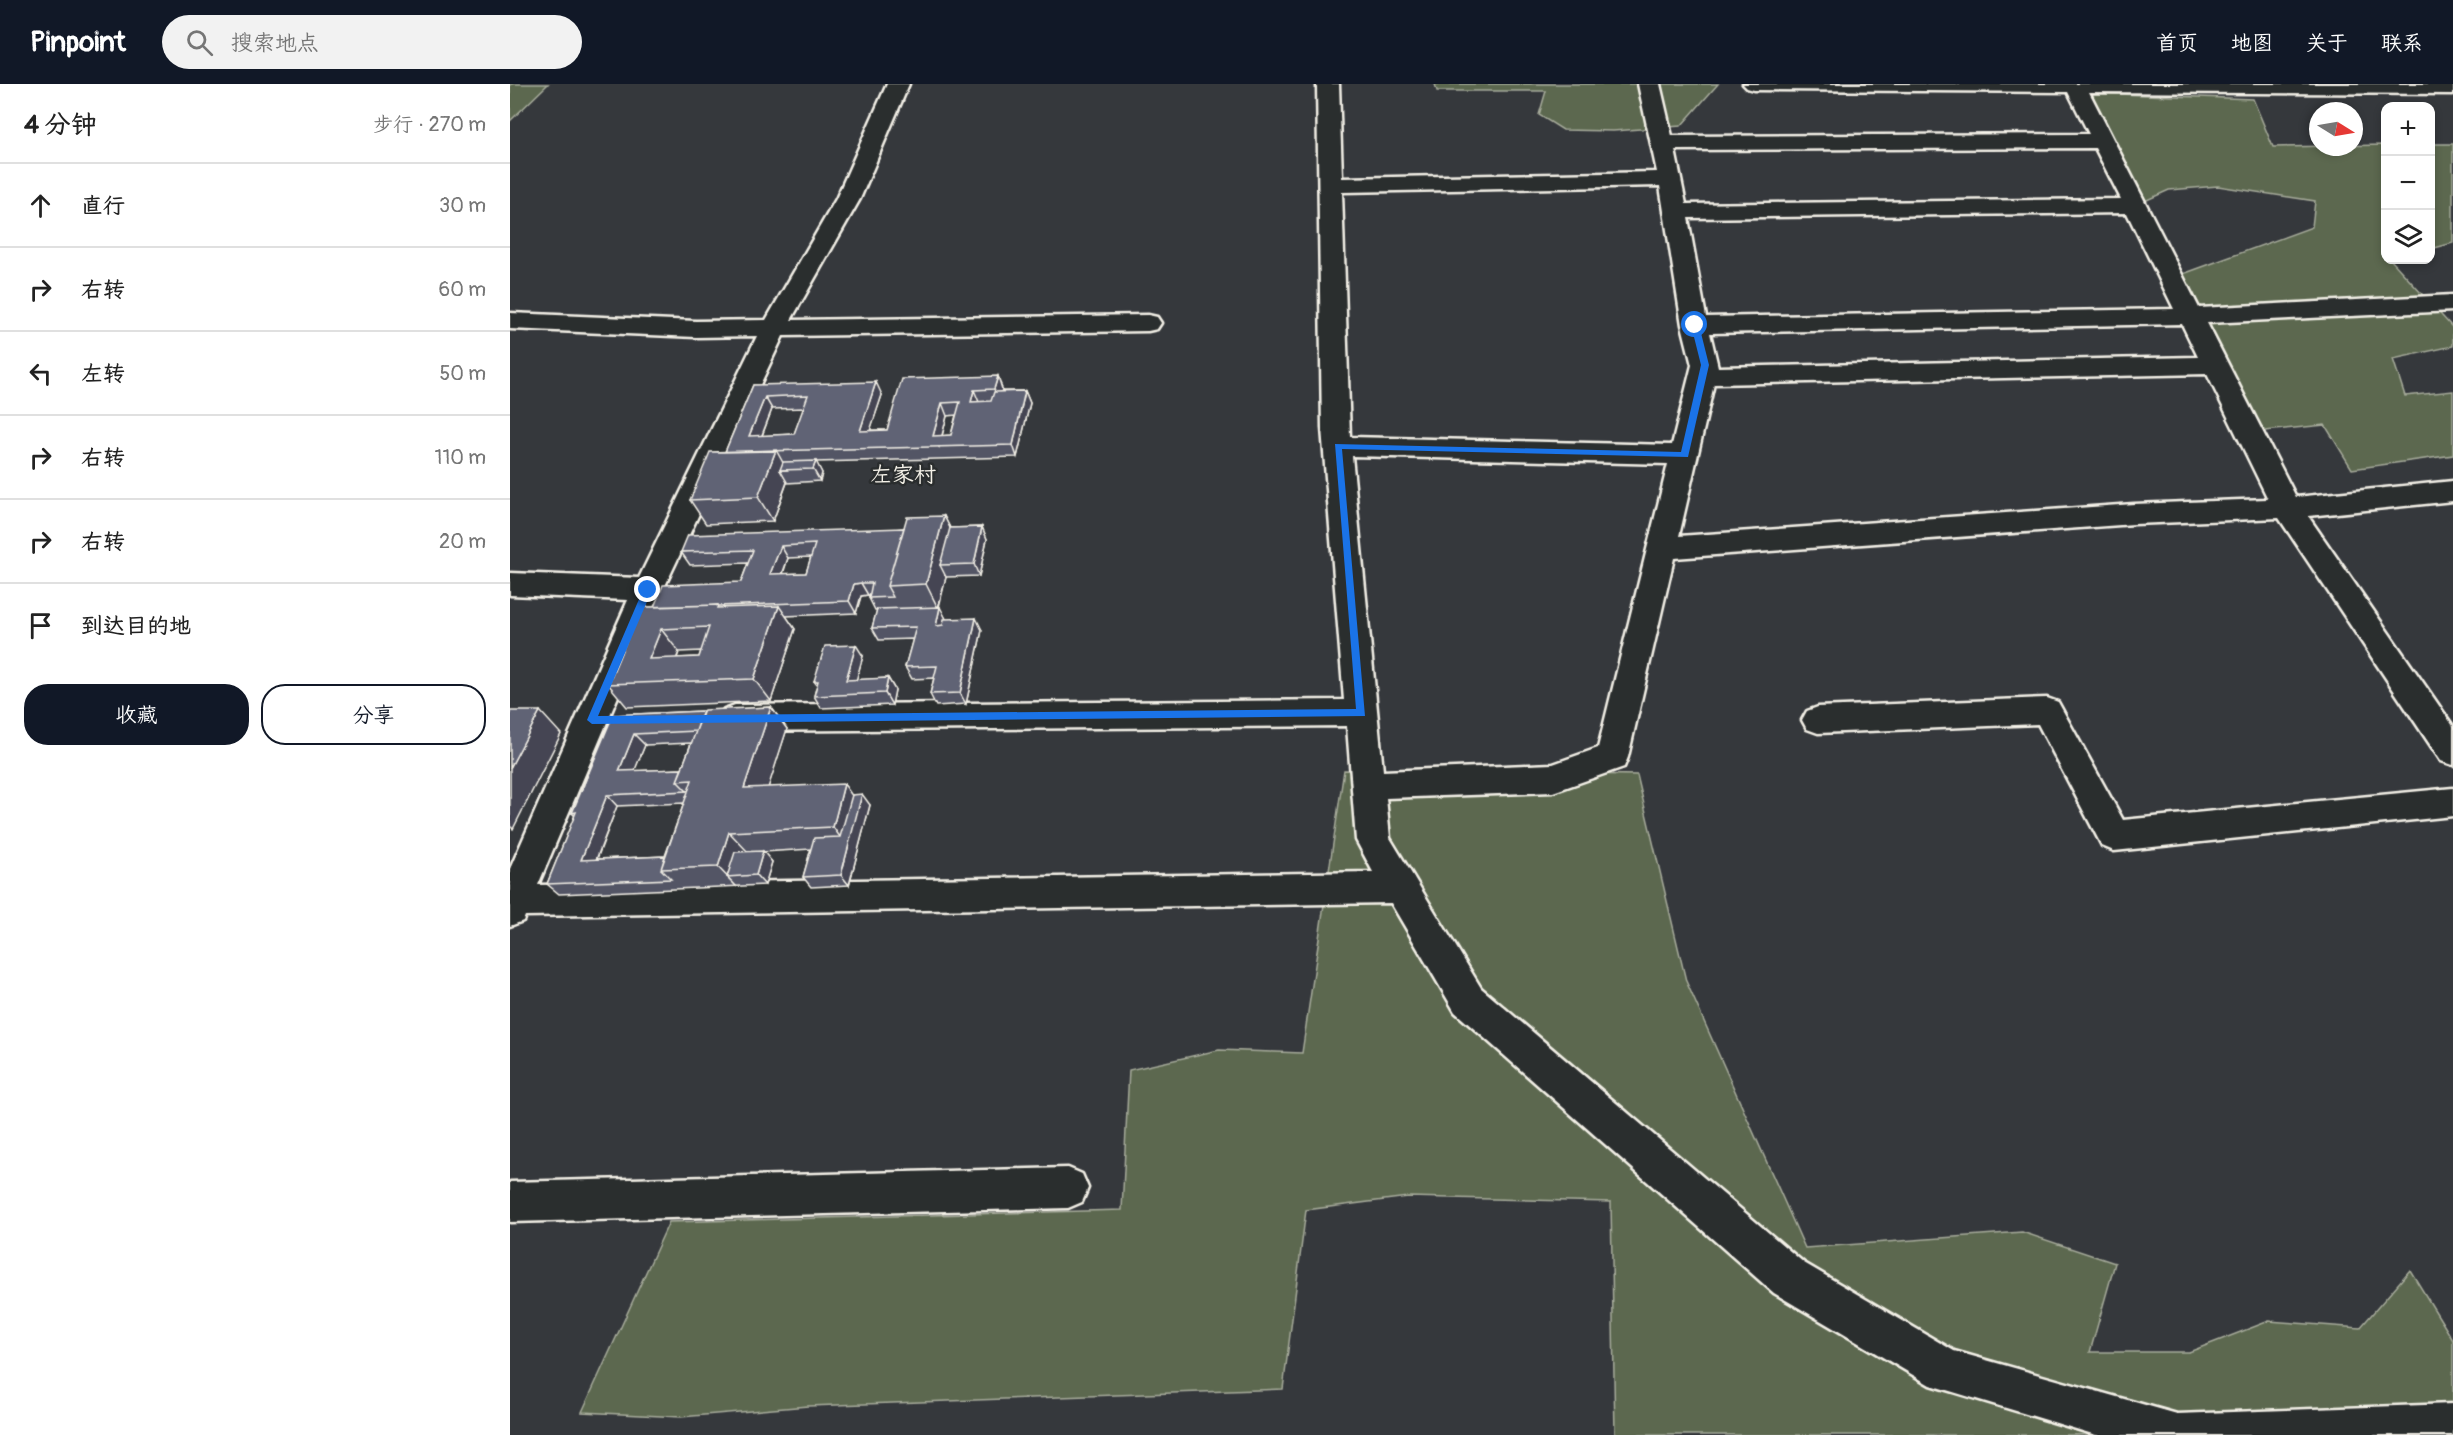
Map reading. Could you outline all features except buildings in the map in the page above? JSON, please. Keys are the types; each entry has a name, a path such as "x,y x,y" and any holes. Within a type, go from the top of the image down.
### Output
{"street":[{"path":"898,84 848,199 774,328 648,590 512,905 1401,887"},
{"path":"1328,84 1338,446 1373,840 1468,1000 1790,1278 1944,1370 2175,1435"},
{"path":"1368,785 1552,778 1612,757 1705,365 1695,325 1670,179 1649,84"},
{"path":"1754,84 2453,87"},
{"path":"2075,86 2287,508 2453,752"},
{"path":"1662,143 2103,141"},
{"path":"1330,185 1670,179"},
{"path":"1676,211 2135,206"},
{"path":"1695,325 1961,322 2191,316 2453,303"},
{"path":"510,321 696,329 1148,323"},
{"path":"1703,376 2215,365"},
{"path":"1338,446 1685,455"},
{"path":"1663,548 2134,514 2287,508 2453,491"},
{"path":"510,584 648,590"},
{"path":"1818,720 2047,711 2114,836 2453,802"},
{"path":"710,719 1361,713"},
{"path":"592,720 627,719"},
{"path":"510,1202 1068,1188"},
{"path":"2180,1435 2453,1426"}],"green space":[{"path":"510,84 548,84 510,121"},
{"path":"1435,84 1718,84 1681,126 1613,131 1563,130 1539,115 1546,91 1437,91"},
{"path":"2091,93 2253,99 2273,147 2309,146 2309,156 2363,156 2363,145 2381,145 2381,264 2395,264 2453,328 2453,346 2393,359 2405,396 2453,391 2453,455 2352,469 2325,425 2255,432 2172,278 2312,227 2315,201 2218,186 2169,190 2127,209"},
{"path":"2435,144 2453,144 2453,243 2435,248"},
{"path":"1344,770 1637,775 1686,981 1805,1248 2022,1232 2115,1263 2090,1352 2189,1352 2269,1321 2360,1328 2410,1270 2453,1340 2453,1435 1615,1435 1611,1202 1408,1197 1306,1210 1283,1389 808,1406 681,1417 582,1412 669,1222 1122,1210 1129,1070 1219,1050 1302,1053"}],"district":[{"name":"左家村","path":"903,474"}],"route":[{"path":"648,590 592,720 1361,713 1338,446 1685,455 1705,365 1695,325"}]}
